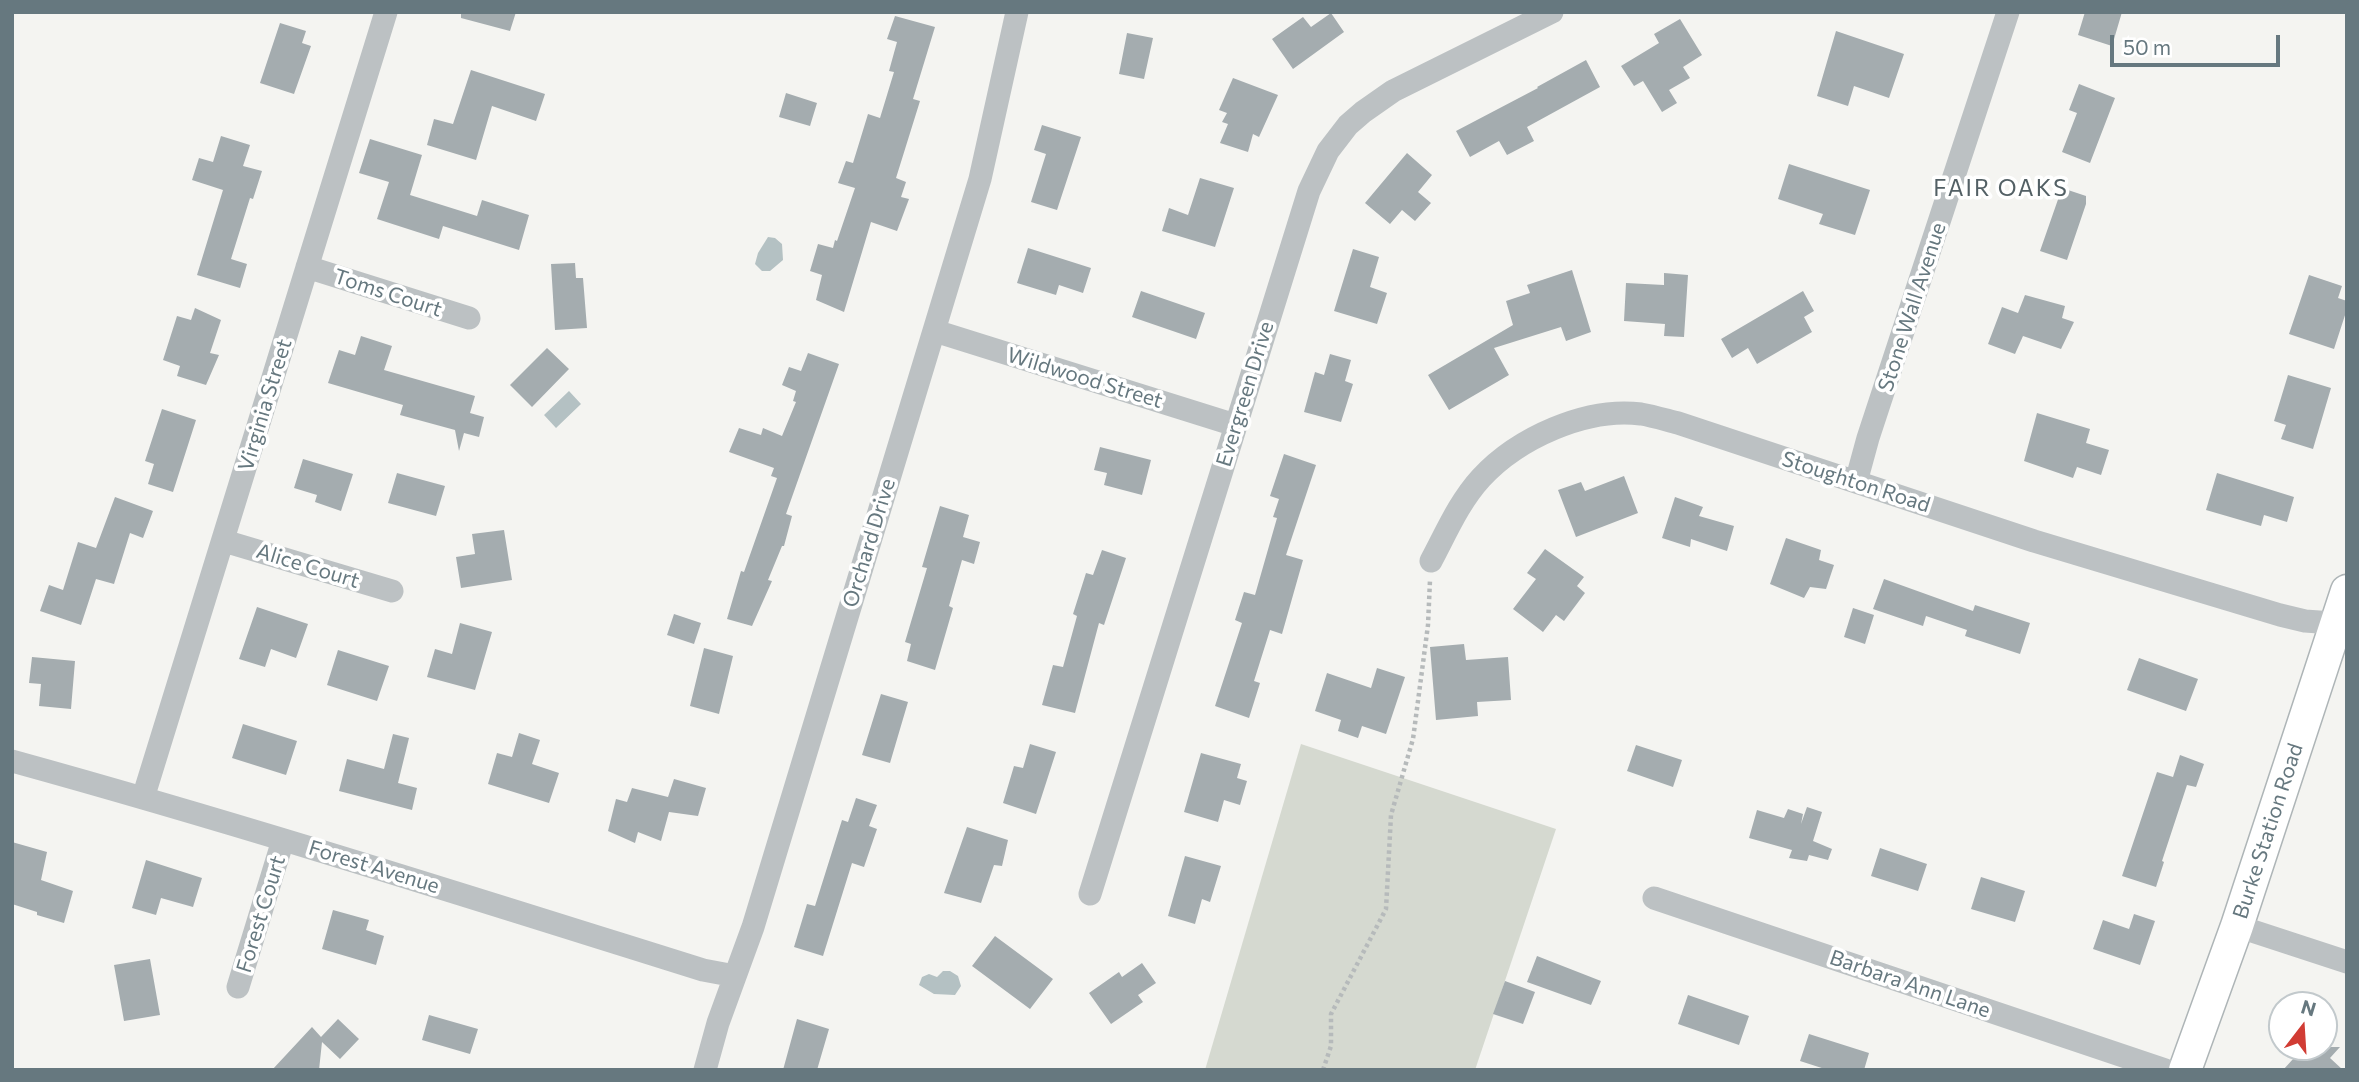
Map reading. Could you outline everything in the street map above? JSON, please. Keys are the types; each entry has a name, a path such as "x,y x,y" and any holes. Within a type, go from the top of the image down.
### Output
{"street":[{"name":"Virginia Street","path":"143,798 386,12"},
{"name":"Orchard Drive","path":"705,1070 718,1023 753,927 980,179 1017,12"},
{"name":"Evergreen Drive","path":"1090,894 1309,191 1328,151 1348,125 1393,91 1552,12"},
{"name":"Stone Wall Avenue","path":"1856,482 2008,12"},
{"name":"Toms Court","path":"307,267 469,318"},
{"name":"Wildwood Street","path":"935,331 1236,425"},
{"name":"Stoughton Road","path":"1431,561 1455,516 1481,478 1513,451 1553,427 1599,415 1639,414 1678,423 2034,541 2280,615 2305,621 2341,623"},
{"name":"Alice Court","path":"224,541 392,591"},
{"name":"Burke Station Road","path":"2185,1070 2341,623 2347,591"},
{"name":"Forest Avenue","path":"12,761 423,882 703,970 735,976"},
{"name":"Forest Court","path":"238,987 283,840"},
{"name":"Barbara Ann Lane","path":"1654,898 2165,1070"},
{"path":"2236,926 2347,962"}],"path":[{"path":"1322,1070 1331,1046 1331,1014 1386,909 1391,815 1413,739 1428,625 1431,561"}],"shaded area":[{"path":"768,237 775,238 782,244 783,260 770,271 762,271 755,264"},
{"path":"569,391 581,404 556,428 544,415"},
{"path":"1301,744 1556,829 1475,1070 1205,1070"},
{"path":"943,971 950,971 958,976 961,986 955,995 934,994 919,985 922,977 929,974 937,977"}],"building":[{"path":"461,12 516,12 510,31 461,18"},
{"path":"2085,12 2122,12 2112,46 2078,35"},
{"path":"1331,13 1344,32 1293,69 1272,39 1303,17 1311,27"},
{"path":"895,16 935,27 913,99 920,101 896,178 906,182 901,197 909,199 897,231 871,222 844,312 816,300 822,275 810,271 818,244 833,248 835,240 837,241 855,188 838,183 846,161 853,163 868,114 880,118 894,72 889,71 897,42 887,39"},
{"path":"1680,19 1702,55 1683,67 1690,78 1669,90 1677,103 1662,112 1643,81 1634,86 1621,66 1659,43 1654,34"},
{"path":"280,23 306,31 302,43 311,46 294,94 260,83"},
{"path":"1836,31 1904,54 1889,98 1854,86 1848,106 1817,96"},
{"path":"1127,33 1153,38 1144,79 1119,74"},
{"path":"1586,60 1600,87 1527,127 1534,141 1507,155 1499,141 1470,157 1456,131"},
{"path":"471,70 545,94 536,121 492,106 476,160 427,145 434,119 453,124"},
{"path":"1233,78 1278,95 1259,137 1253,134 1248,152 1220,143 1228,124 1222,122 1227,113 1219,110"},
{"path":"2079,84 2115,98 2090,163 2062,152 2077,113 2069,110"},
{"path":"786,93 817,103 810,126 779,117"},
{"path":"1042,125 1081,137 1057,210 1031,202 1046,154 1034,150"},
{"path":"221,136 250,145 243,166 262,171 253,199 250,198 231,259 247,264 240,288 197,275 223,190 192,180 199,158 213,162"},
{"path":"370,139 422,155 410,195 477,216 482,200 529,215 519,250 443,226 439,239 377,219 389,182 359,173"},
{"path":"1407,153 1432,175 1418,192 1431,203 1415,221 1402,210 1390,224 1365,203"},
{"path":"1789,164 1870,190 1855,235 1819,224 1823,214 1778,199"},
{"path":"1200,178 1234,188 1215,247 1162,231 1169,208 1188,215"},
{"path":"2062,188 2086,196 2086,204 2067,260 2040,251"},
{"path":"1028,248 1091,268 1083,293 1059,285 1056,295 1017,283"},
{"path":"1353,249 1379,257 1370,287 1387,293 1377,324 1334,311"},
{"path":"575,263 576,278 583,278 587,328 555,330 551,264"},
{"path":"1572,270 1591,332 1566,341 1561,327 1494,348 1509,375 1449,410 1428,375 1513,325 1506,301 1530,293 1527,285"},
{"path":"1664,273 1688,275 1684,337 1664,336 1665,324 1624,321 1626,283 1664,285"},
{"path":"2309,275 2342,286 2338,298 2347,301 2347,309 2334,349 2289,334"},
{"path":"1141,291 1205,313 1196,339 1132,317"},
{"path":"1803,291 1814,311 1804,317 1812,332 1757,364 1748,348 1732,358 1721,339"},
{"path":"2025,295 2065,306 2062,318 2074,322 2061,349 2023,336 2015,354 1988,344 2002,307 2018,313"},
{"path":"195,308 221,320 210,353 219,355 206,385 177,376 180,366 163,360 177,316 191,320"},
{"path":"361,336 392,346 384,370 475,396 470,413 484,417 479,437 464,433 459,451 455,430 400,415 403,405 328,383 339,350 355,355"},
{"path":"547,348 569,369 532,407 510,385"},
{"path":"808,353 839,364 786,514 792,516 784,546 768,580 772,581 752,626 727,619 741,571 744,572 777,478 771,476 774,468 729,452 739,428 761,435 763,428 782,436 796,402 793,401 796,391 782,385 789,367 801,371"},
{"path":"1330,354 1351,360 1345,381 1353,384 1341,422 1304,412 1315,372 1324,375"},
{"path":"2288,375 2331,388 2313,449 2281,439 2286,425 2274,421"},
{"path":"162,409 196,420 173,492 148,484 154,464 145,461"},
{"path":"2037,413 2090,429 2086,443 2109,450 2101,475 2077,467 2073,478 2024,461"},
{"path":"1100,447 1151,460 1142,495 1104,485 1107,473 1094,470"},
{"path":"1284,454 1316,465 1286,555 1303,560 1282,634 1270,630 1254,681 1260,683 1249,718 1215,706 1242,623 1235,620 1244,592 1255,595 1277,518 1273,517 1279,499 1270,496"},
{"path":"303,459 353,474 341,511 315,502 317,495 294,488"},
{"path":"397,473 445,486 436,516 388,503"},
{"path":"2217,473 2294,497 2287,522 2264,515 2261,526 2206,510"},
{"path":"1624,476 1638,513 1576,537 1558,490 1581,482 1585,491"},
{"path":"115,497 153,511 143,538 130,533 114,584 96,579 81,625 40,611 49,585 63,590 78,542 96,548"},
{"path":"1675,497 1703,507 1699,516 1734,526 1727,551 1691,539 1690,547 1662,538"},
{"path":"940,506 969,515 963,537 980,542 974,564 962,560 949,606 953,608 935,670 907,661 911,644 905,642 927,568 922,567"},
{"path":"504,530 512,580 461,588 456,557 475,554 472,534"},
{"path":"1786,538 1821,550 1819,560 1834,565 1826,589 1810,587 1804,598 1770,584"},
{"path":"1545,549 1584,577 1577,586 1585,593 1564,621 1556,615 1543,632 1513,609 1536,579 1527,573"},
{"path":"1102,550 1126,558 1104,625 1099,623 1075,713 1042,705 1053,665 1063,667 1077,616 1073,614 1086,573 1093,575"},
{"path":"1884,579 1973,611 1975,605 2030,623 2020,654 1965,636 1967,630 1926,616 1923,626 1873,609"},
{"path":"257,607 308,624 296,658 271,649 265,667 239,659"},
{"path":"1853,608 1874,615 1865,644 1844,637"},
{"path":"674,614 701,623 694,644 667,635"},
{"path":"460,623 492,632 475,690 427,677 435,649 452,654"},
{"path":"1464,644 1466,660 1508,657 1511,700 1477,702 1478,716 1436,720 1430,647"},
{"path":"704,648 733,656 719,714 690,706"},
{"path":"338,650 389,666 377,701 327,685"},
{"path":"32,657 75,661 71,709 39,706 41,684 29,683"},
{"path":"2139,658 2198,679 2186,711 2127,690"},
{"path":"1377,668 1405,677 1386,734 1362,726 1358,738 1338,731 1341,720 1315,711 1327,673 1371,688"},
{"path":"881,694 908,702 890,763 862,755"},
{"path":"243,724 297,741 286,775 232,758"},
{"path":"519,733 540,740 532,764 559,773 549,803 488,784 497,753 512,757"},
{"path":"393,734 409,738 398,783 417,788 412,810 339,791 347,759 384,769"},
{"path":"1030,744 1056,752 1036,814 1003,803 1014,766 1023,768"},
{"path":"1636,745 1682,760 1673,787 1627,771"},
{"path":"1201,753 1241,764 1237,778 1247,781 1240,805 1224,800 1218,822 1184,812"},
{"path":"2180,755 2204,764 2196,787 2187,785 2156,887 2122,876 2157,772 2173,777"},
{"path":"674,779 706,788 698,816 669,812 661,841 638,832 635,843 608,831 616,799 627,802 632,788 668,797"},
{"path":"856,798 877,805 869,826 877,829 864,867 852,863 823,956 794,947 807,904 815,906 842,820 848,822"},
{"path":"1807,807 1822,812 1813,841 1832,849 1828,860 1809,855 1807,861 1789,858 1792,850 1749,838 1757,810 1784,818 1788,809 1803,814 1801,824"},
{"path":"967,827 1008,840 1002,866 994,865 981,903 944,893"},
{"path":"12,842 47,852 41,880 73,891 64,923 12,904"},
{"path":"1880,848 1927,864 1918,891 1871,876"},
{"path":"1185,856 1221,866 1210,902 1202,899 1195,924 1168,916"},
{"path":"146,860 202,878 193,907 161,898 156,915 132,908"},
{"path":"1981,877 2025,891 2015,922 1971,909"},
{"path":"333,910 369,920 366,930 384,936 376,965 322,949"},
{"path":"2134,914 2155,921 2140,965 2093,949 2103,920 2129,929"},
{"path":"995,936 1053,979 1030,1009 972,966"},
{"path":"1537,956 1601,981 1591,1005 1527,982"},
{"path":"150,959 160,1015 124,1021 114,965"},
{"path":"1142,963 1156,983 1138,995 1143,1002 1111,1024 1089,993 1119,972 1122,977"},
{"path":"1505,981 1535,992 1523,1024 1493,1014"},
{"path":"1688,995 1749,1016 1739,1045 1678,1024"},
{"path":"429,1015 478,1029 470,1054 422,1040"},
{"path":"338,1019 359,1039 340,1059 322,1042 319,1070 272,1070 312,1027 321,1037"},
{"path":"797,1019 829,1029 817,1070 783,1070"},
{"path":"1809,1034 1869,1053 1864,1070 1828,1070 1800,1061"},
{"path":"2291,1061 2333,1061 2343,1070 2283,1070"}],"district":[{"name":"FAIR OAKS","path":"2001,188"}]}
